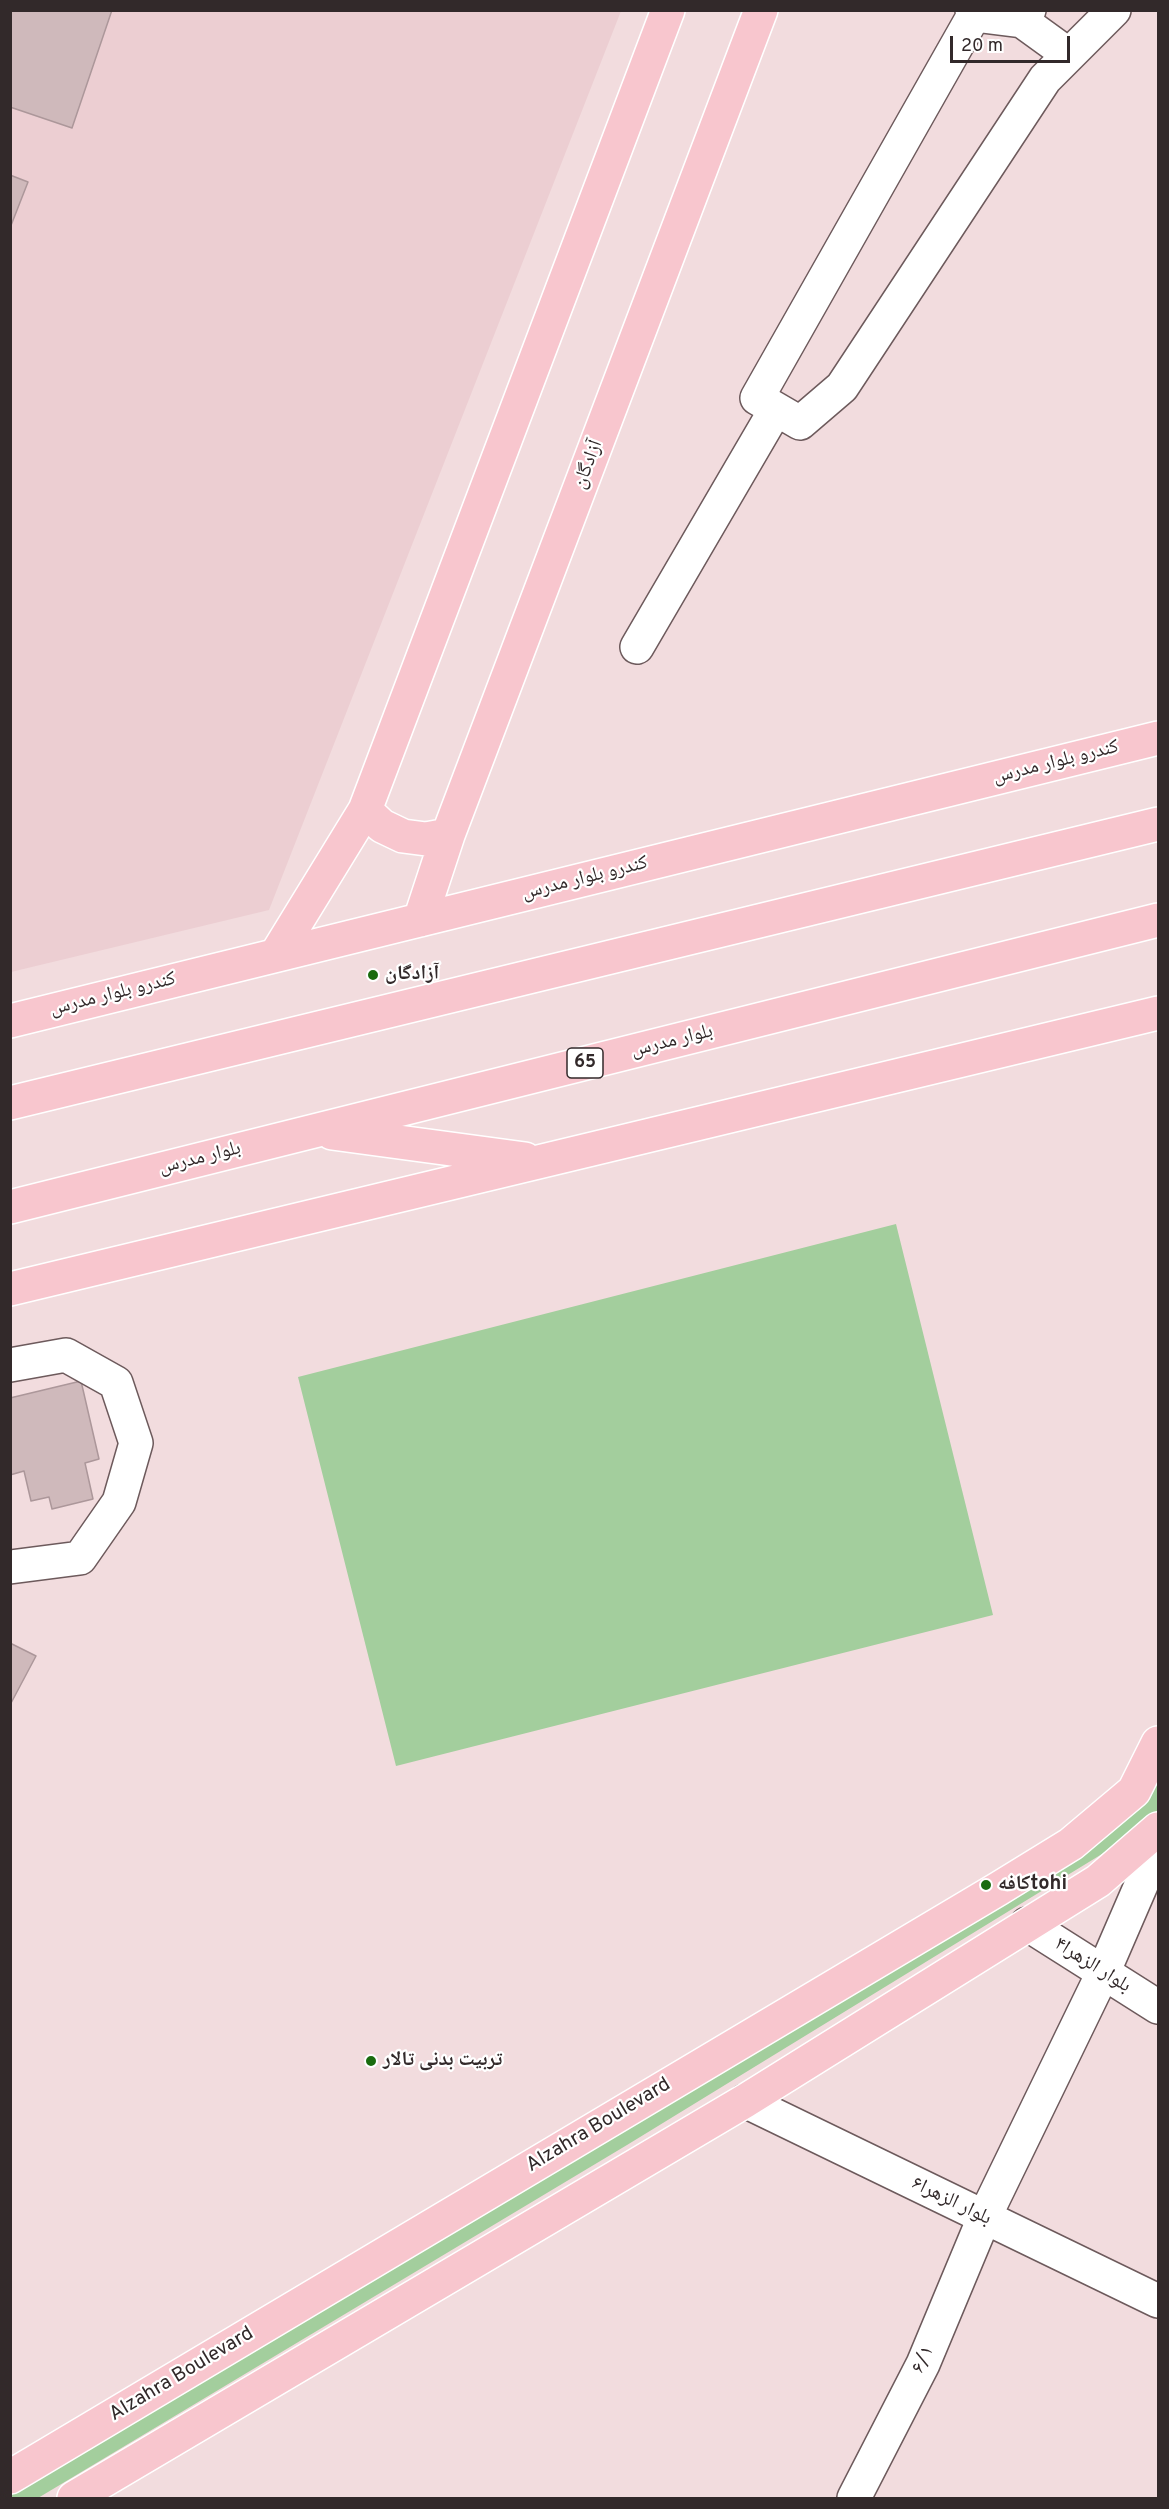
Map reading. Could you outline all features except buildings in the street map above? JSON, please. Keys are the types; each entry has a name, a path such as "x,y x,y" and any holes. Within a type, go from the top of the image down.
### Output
{"main road":[{"path":"276,955 365,810 668,10"},
{"name":"آزادگان","path":"420,920 448,835 761,10"},
{"name":"کندرو بلوار مدرس","path":"10,1021 1158,738"},
{"path":"365,810 382,826 403,836 426,839 448,835"},
{"path":"10,1103 1158,824"},
{"name":"بلوار مدرس","path":"10,1207 1158,920"},
{"path":"10,1289 1158,1013"},
{"path":"316,1130 543,1161"},
{"name":"Alzahra Boulevard","path":"10,2477 1071,1844 1134,1791 1158,1743"},
{"path":"74,2499 745,2101 1098,1881 1158,1829"}],"street":[{"path":"1069,56 1026,16 973,13 757,398 800,423 842,387 1045,79 1069,56 1114,10"},
{"path":"637,646 776,409"},
{"path":"10,1365 66,1355 116,1383 136,1443 119,1502 80,1558 10,1567"},
{"name":"۶/۱","path":"854,2499 923,2364 984,2218 1103,1973 1158,1846"},
{"name":"بلوار الزهرا۴","path":"1027,1924 1158,2007"},
{"name":"بلوار الزهرا۶","path":"745,2101 1158,2301"}],"shaded area":[{"path":"10,11 621,11 269,910 11,972"}],"green space":[{"path":"896,1224 993,1615 396,1766 298,1377"},
{"path":"1158,1762 1158,1810 1102,1854 627,2145 38,2498 11,2498 11,2489 1075,1849"}],"place":[{"name":"آزادگان","path":"373,975"},
{"name":"کافهtohi","path":"986,1885"},
{"name":"تربیت بدنی تالار","path":"371,2061"}]}
